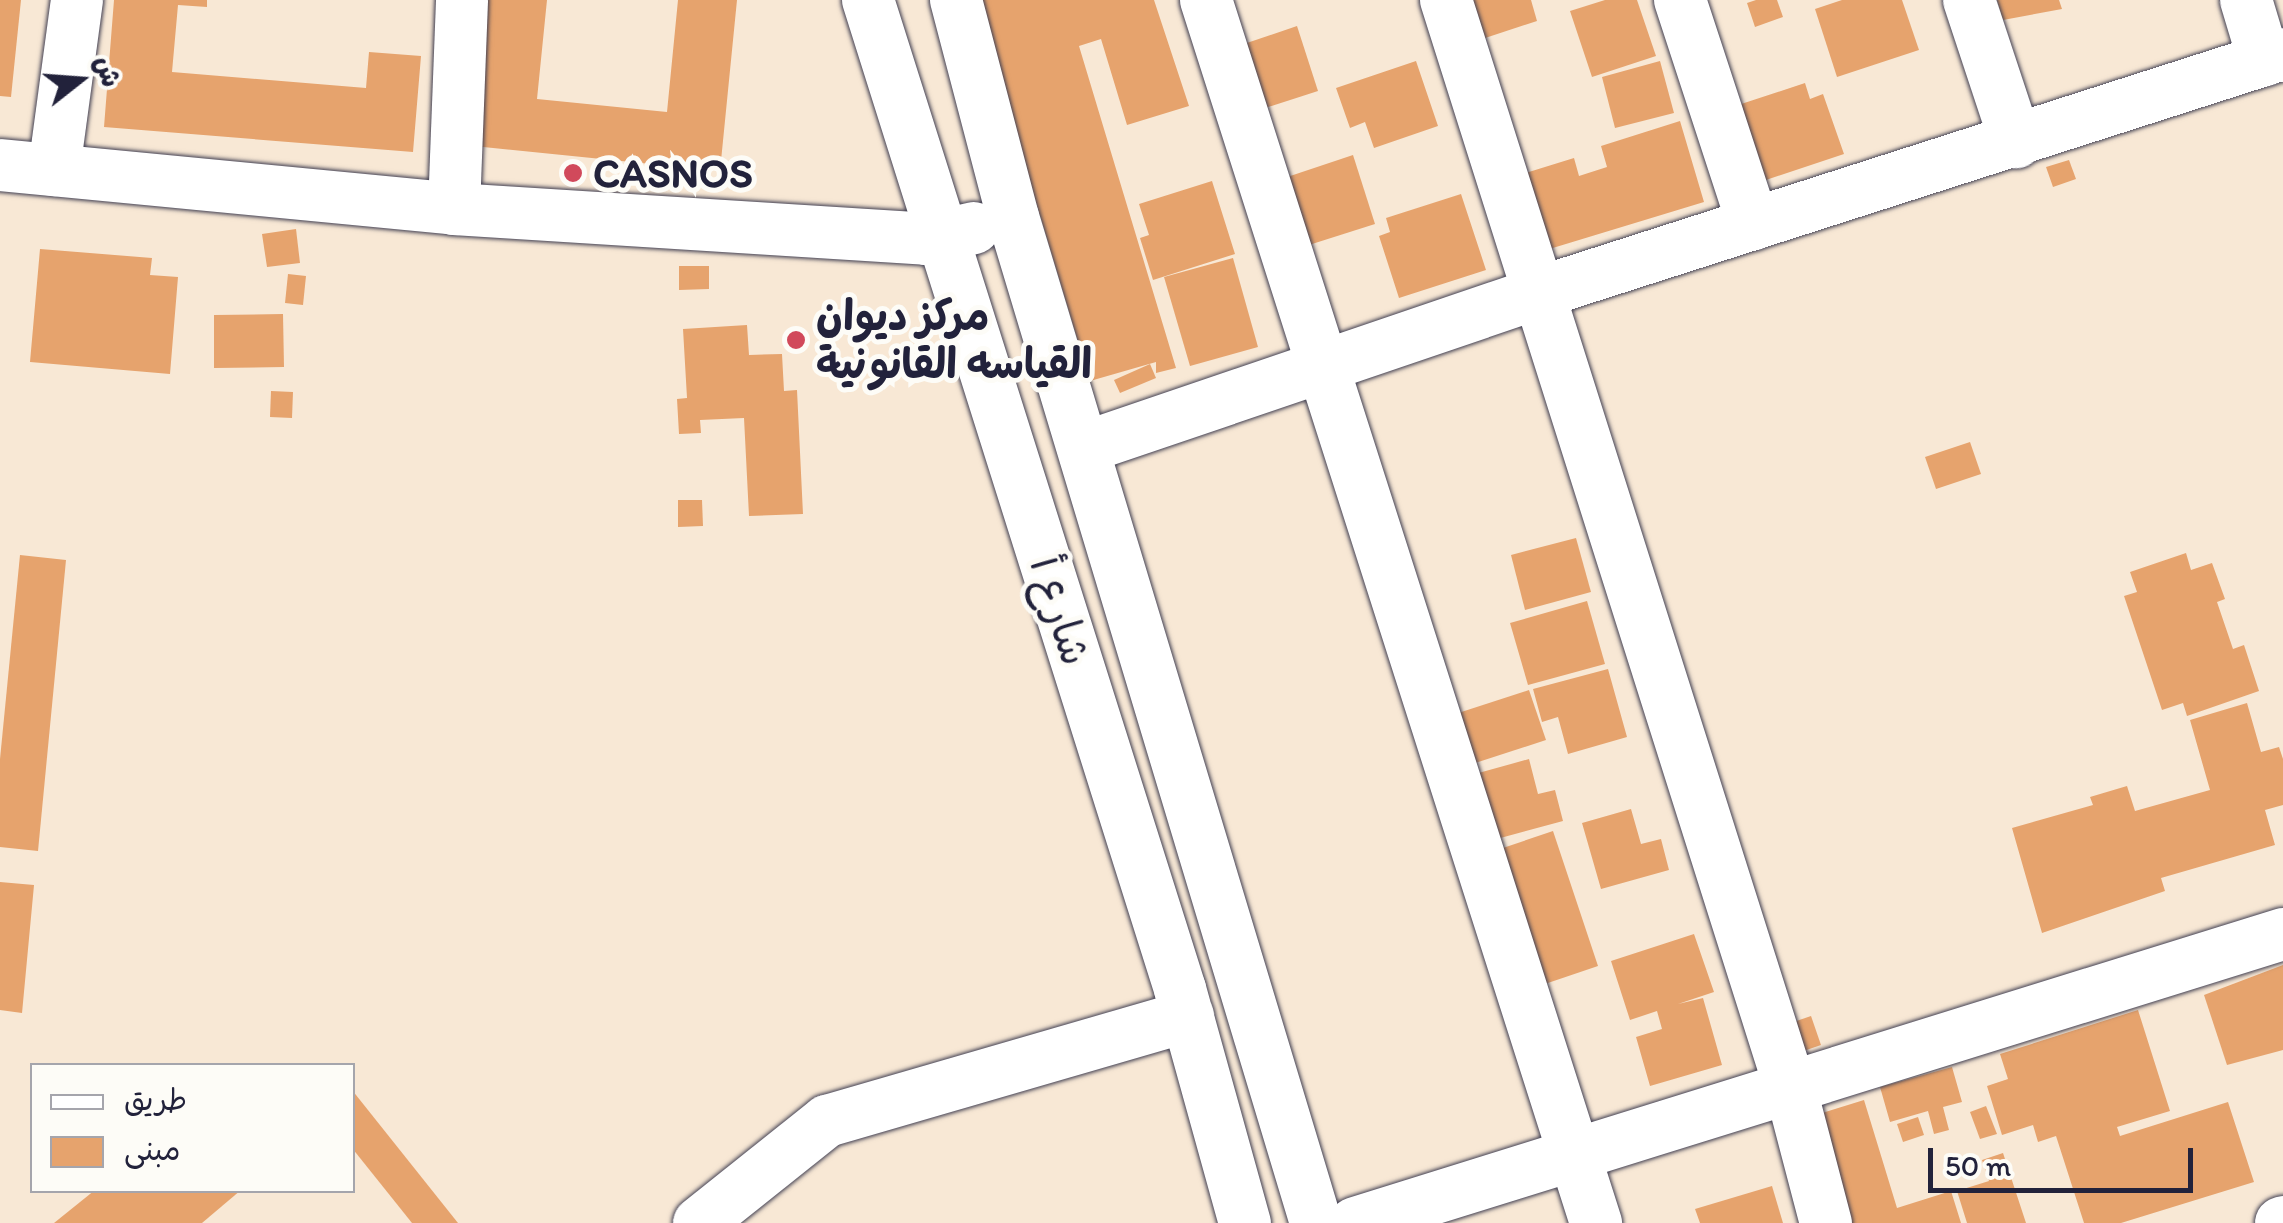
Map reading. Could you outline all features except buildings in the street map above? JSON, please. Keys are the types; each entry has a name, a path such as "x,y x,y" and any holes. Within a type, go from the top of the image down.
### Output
{"street":[{"path":"54,170 76,0"},
{"path":"454,209 462,0"},
{"name":"شارع أ","path":"868,0 1188,1016 1245,1223"},
{"name":"شارع أ","path":"956,0 1013,217 1086,447 1316,1223"},
{"path":"1206,0 1596,1223"},
{"path":"1446,0 1791,1090 1826,1223"},
{"path":"1680,0 1753,224"},
{"path":"1969,0 2016,142"},
{"path":"1086,447 1541,292 2274,57 2246,0"},
{"path":"0,165 454,209 941,238 1013,217"},
{"path":"1355,1223 2283,934"},
{"path":"700,1223 827,1121 1188,1016"}],"place":[{"name":"CASNOS","path":"573,173"},
{"name":"مركز ديوان القياسه القانونية","path":"796,340"}]}
